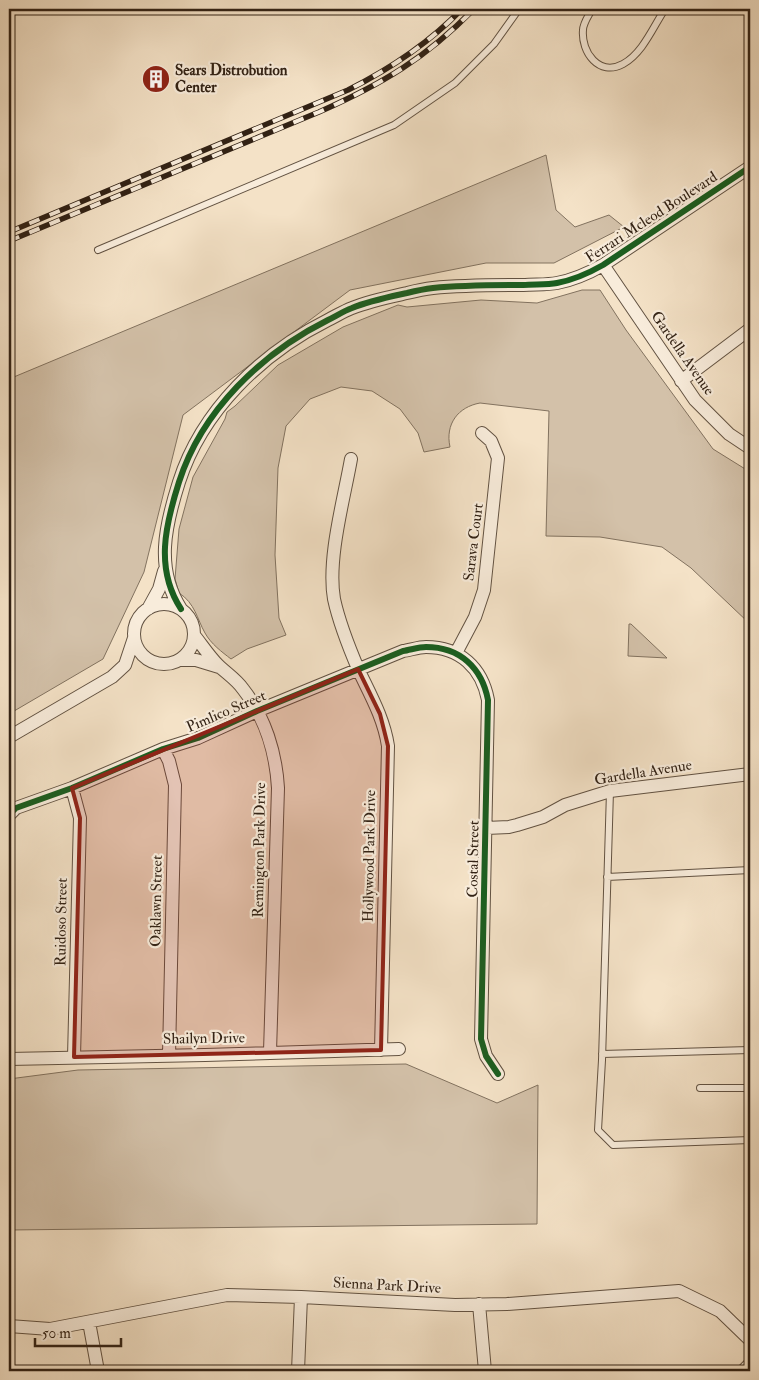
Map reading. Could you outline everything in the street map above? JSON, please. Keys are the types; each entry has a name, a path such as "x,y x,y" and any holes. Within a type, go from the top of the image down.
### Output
{"street":[{"name":"Ferrari Mcleod Boulevard","path":"181,610 169,587 165,568 165,549 173,500 182,474 194,445 211,418 230,395 261,364 289,342 351,308 394,296 432,288 556,284 577,277 603,265 750,167"},
{"name":"Gardella Avenue","path":"603,265 695,400 729,434 750,448"},
{"path":"681,381 750,329"},
{"name":"Sarava Court","path":"456,654 480,606 487,567 498,458 491,441 482,434"},
{"name":"Hollywood Park Drive","path":"351,459 333,559 333,582 338,614 358,669 380,714 388,746 381,1050"},
{"path":"148,609 159,589 165,568"},
{"path":"162,604 172,605 181,610 188,616 193,625 194,635 190,649 180,660 171,664 161,664 143,656 137,648 134,638 134,628 138,619 148,609 162,604"},
{"name":"Remington Park Drive","path":"194,635 220,666 244,690 257,711 271,745 276,764 278,788 270,1052"},
{"path":"9,738 112,676 125,665 134,638"},
{"name":"Pimlico Street","path":"9,815 16,808 72,788 164,749 198,738 257,711 403,651 424,647 442,648 456,654"},
{"name":"Costal Street","path":"456,654 467,661 480,676 486,694 488,712 481,1039 486,1056 498,1074"},
{"name":"Remington Park Drive","path":"180,660 196,660 220,666"},
{"path":"125,665 151,661"},
{"name":"Oaklawn Street","path":"164,749 175,785 169,1055"},
{"name":"Gardella Avenue","path":"486,828 518,825 543,817 565,805 610,791 750,774"},
{"name":"Ruidoso Street","path":"72,788 80,818 74,1057"},
{"name":"Shailyn Drive","path":"9,1059 399,1049"},
{"name":"Sienna Park Drive","path":"9,1326 50,1329 227,1296 301,1297 455,1305 507,1304 679,1291 720,1311 750,1340"},
{"path":"298,1371 301,1297"},
{"path":"479,1304 485,1371"},
{"path":"89,1322 98,1371"},
{"path":"743,1371 750,1364"}],"lane":[{"path":"98,250 394,125 455,83 494,44 519,9"},
{"path":"592,9 582,27 582,43 589,58 600,65 610,67 621,65 629,60 643,45 665,9"},
{"path":"610,791 598,1130 613,1145 750,1140"},
{"path":"607,877 750,870"},
{"path":"602,1054 750,1050"},
{"path":"700,1088 750,1088"}],"highlighted area":[{"path":"358,669 380,714 388,746 381,1050 74,1057 80,818 72,788"}],"shaded area":[{"path":"546,155 556,210 575,227 609,215 624,227 554,263 486,263 350,290 183,415 144,572 103,659 9,714 9,379"},
{"path":"582,290 600,290 626,330 713,449 750,472 750,624 691,568 662,547 600,537 546,536 549,411 480,403 472,405 465,408 451,424 449,431 450,447 424,452 418,433 400,409 372,391 341,387 310,399 286,426 278,468 275,555 279,618 286,635 247,649 231,659 213,644 207,637 192,606 179,593 175,579 179,529 193,477 227,412 278,365 343,327 398,305 407,307 481,300 537,303"},
{"path":"629,624 631,624 667,658 628,656"},
{"path":"406,1064 497,1103 538,1085 537,1224 9,1230 9,1079 78,1070"}],"railway":[{"path":"9,232 348,90 379,73 423,44 462,9"},
{"path":"9,241 319,112 363,91 420,56 474,9"}],"cycle path":[{"path":"181,609 173,594 165,563 167,531 179,482 189,456 219,408 237,386 280,349 304,333 365,303 423,289 478,285 553,284 581,276 603,265 750,167"},
{"path":"9,815 16,808 72,788 163,749 198,738 257,711 403,651 426,647 438,648 459,655 475,669 481,678 488,700 481,1039 486,1056 498,1074"}],"place":[{"name":"Sears Distrobution Center","path":"156,79"}]}
